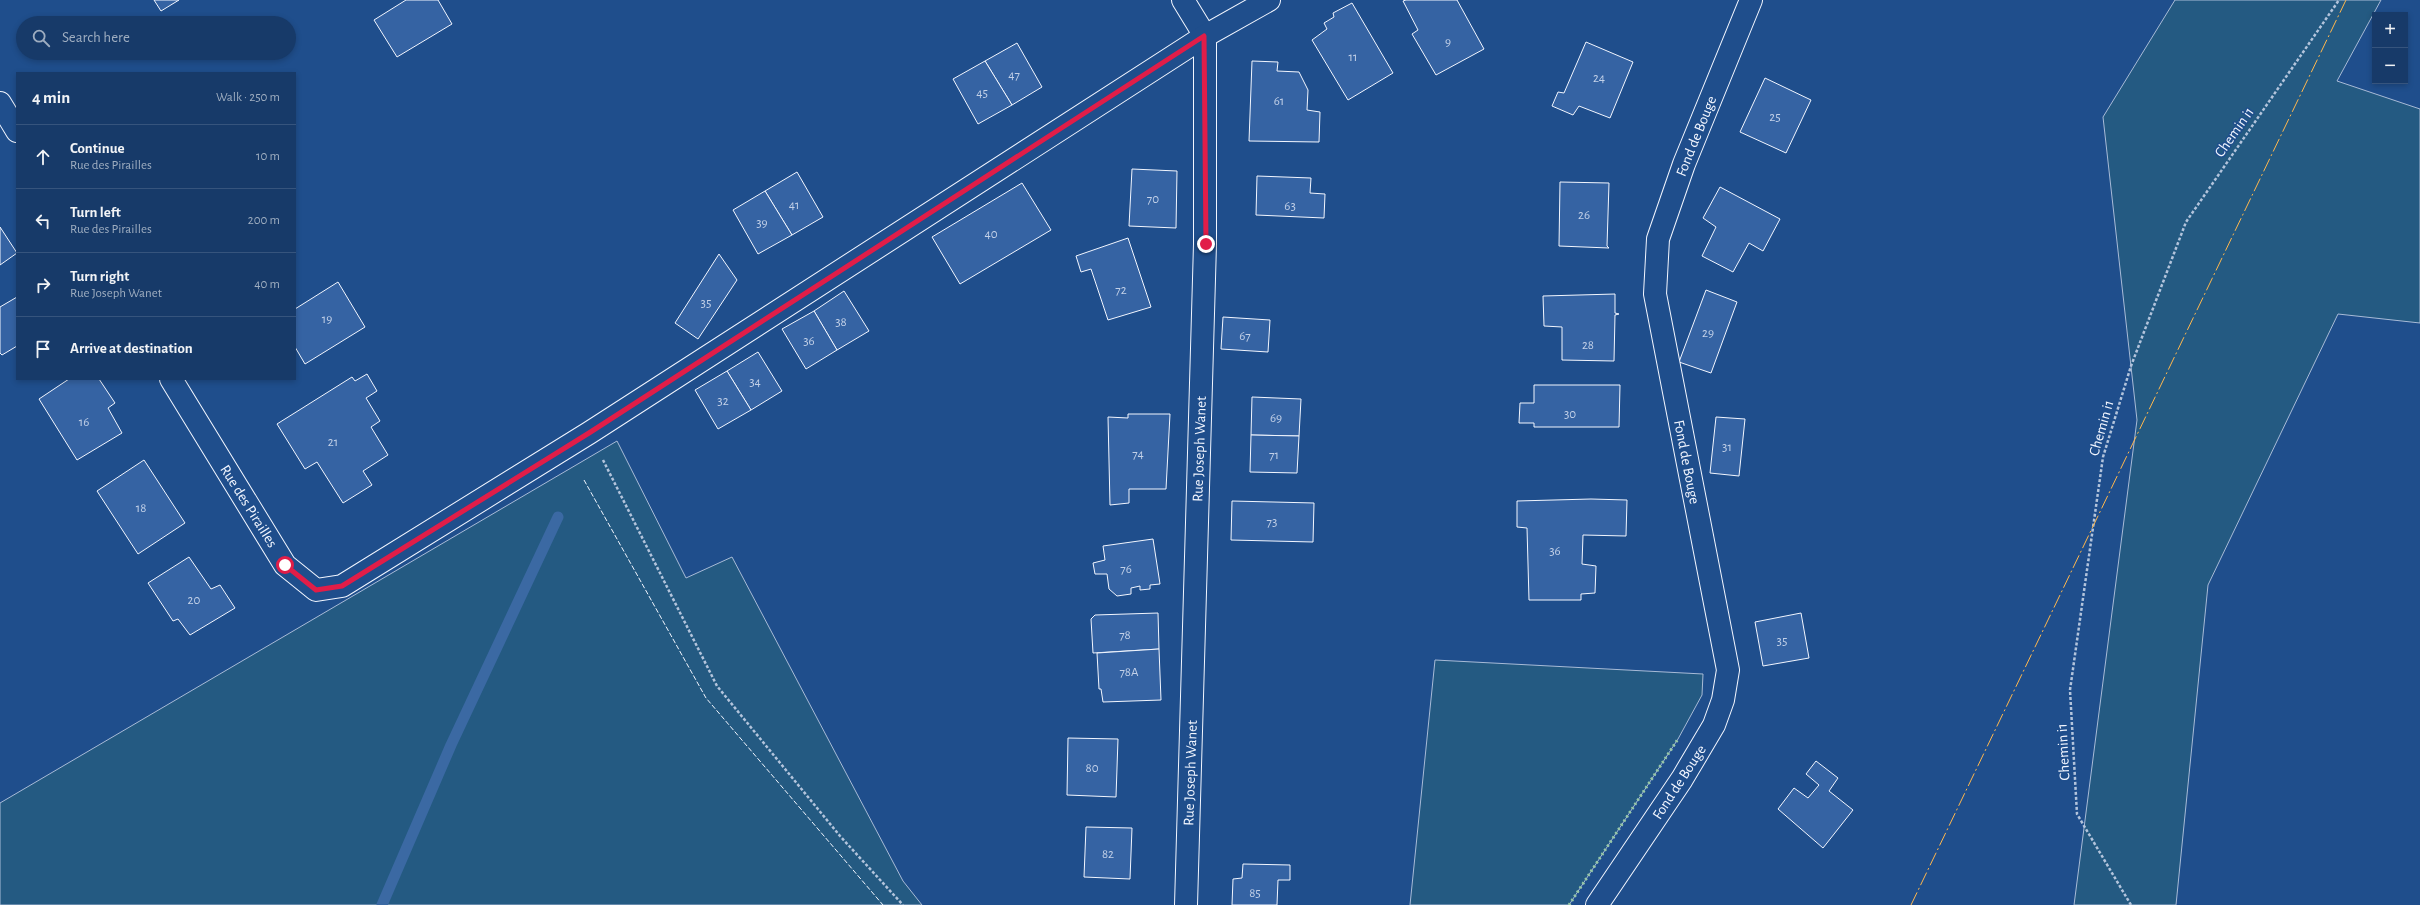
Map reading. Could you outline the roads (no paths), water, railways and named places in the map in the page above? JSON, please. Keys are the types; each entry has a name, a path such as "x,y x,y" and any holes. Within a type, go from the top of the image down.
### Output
{"street":[{"name":"Rue Joseph Wanet","path":"1183,0 1204,36 1206,244 1186,905"},
{"name":"Rue des Pirailles","path":"172,380 285,565 316,590 342,586 589,433 1204,36 1269,0"},
{"name":"Fond de Bouge","path":"1597,905 1682,779 1714,725 1723,700 1728,670 1655,294 1658,239 1684,164 1751,0"},
{"path":"0,103 16,128"}],"waterway":[{"path":"382,905 451,745 558,517"}]}
